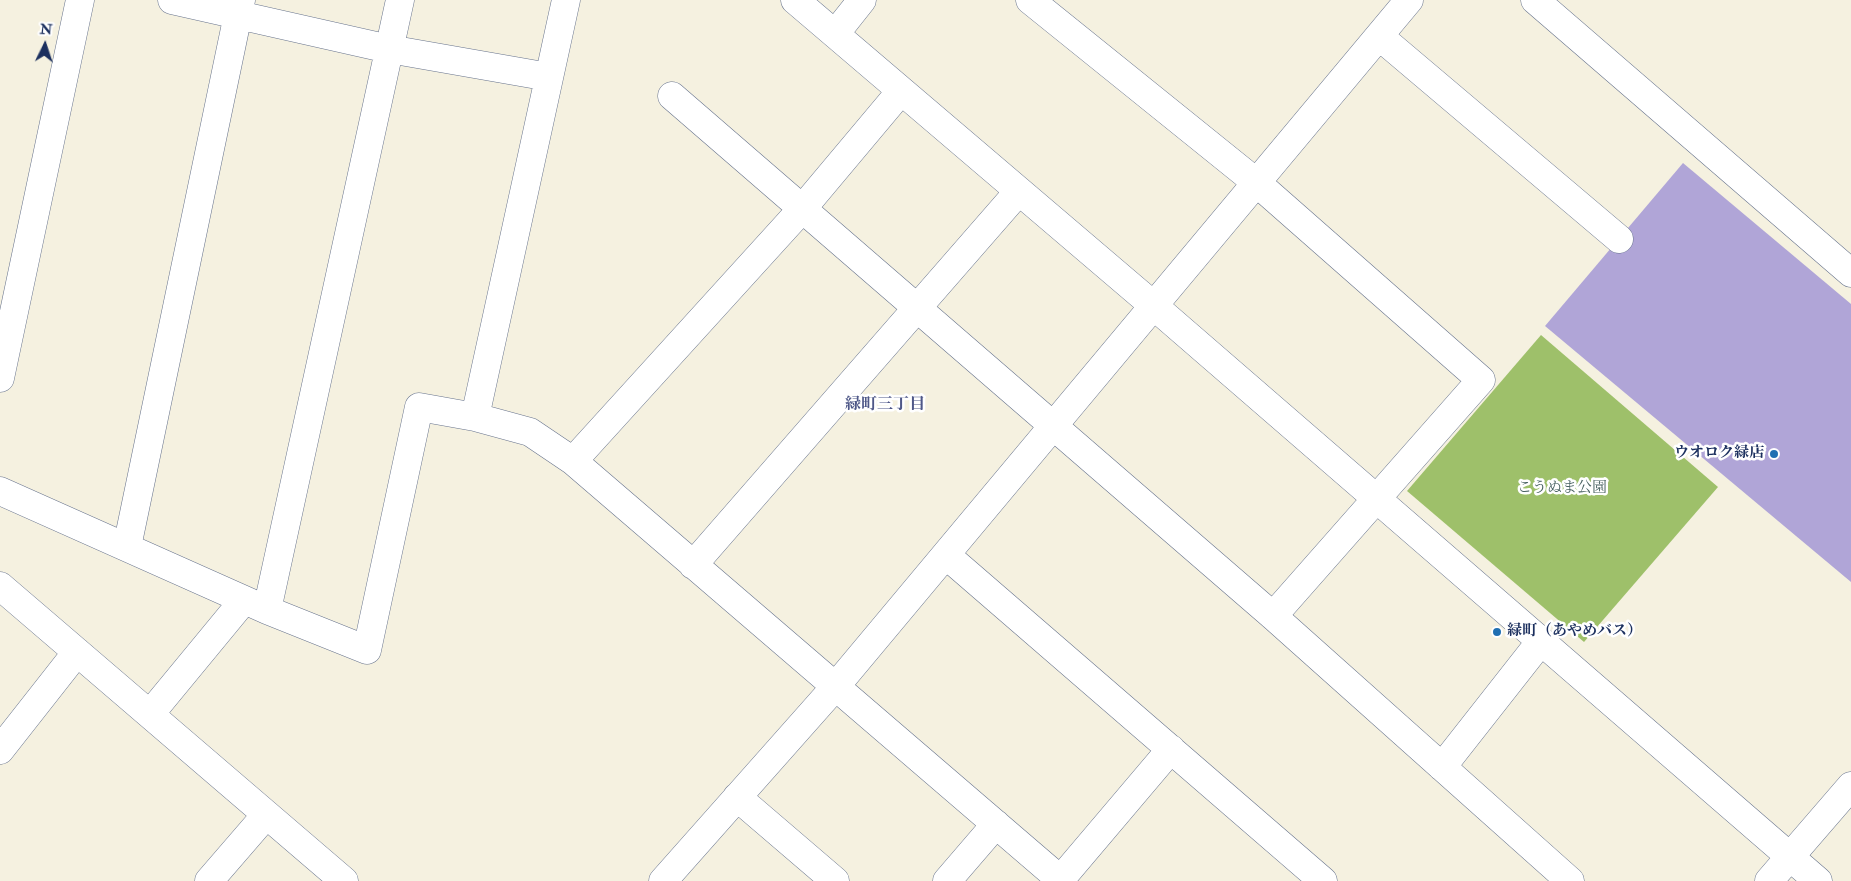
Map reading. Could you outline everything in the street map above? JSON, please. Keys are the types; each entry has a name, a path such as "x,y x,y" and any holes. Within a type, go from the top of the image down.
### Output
{"street":[{"path":"0,378 80,0"},
{"path":"172,0 240,7 389,49 549,77"},
{"path":"150,714 256,605 400,0"},
{"path":"475,417 566,0"},
{"path":"795,0 1154,306 1818,881"},
{"path":"835,34 862,0"},
{"path":"1030,0 1258,184 1481,380 1272,616"},
{"path":"1535,0 1851,274"},
{"path":"663,881 835,687 1258,184 1380,36 1404,2"},
{"path":"128,547 240,7"},
{"path":"1380,36 1619,239"},
{"path":"573,461 802,209 900,90"},
{"path":"672,96 1272,616 1570,881"},
{"path":"693,565 1019,192"},
{"path":"0,491 256,605 368,650 419,407 475,417 530,432 573,461 1061,880 1171,749"},
{"path":"946,554 1323,881"},
{"path":"0,586 344,881"},
{"path":"1442,767 1541,641"},
{"path":"0,750 77,652"},
{"path":"1769,881 1851,786"},
{"path":"737,797 834,881"},
{"path":"209,881 266,815"},
{"path":"947,881 996,824"}],"green space":[{"name":"こうぬま公園","path":"1541,335 1718,487 1584,642 1407,491"}],"building":[{"name":"ウオロク緑店","path":"1683,163 1851,304 1851,582 1545,326"}],"place":[{"name":"ウオロク緑店","path":"1774,454"},
{"name":"緑町（あやめバス）","path":"1497,632"}],"district":[{"name":"緑町三丁目","path":"885,406"}]}
